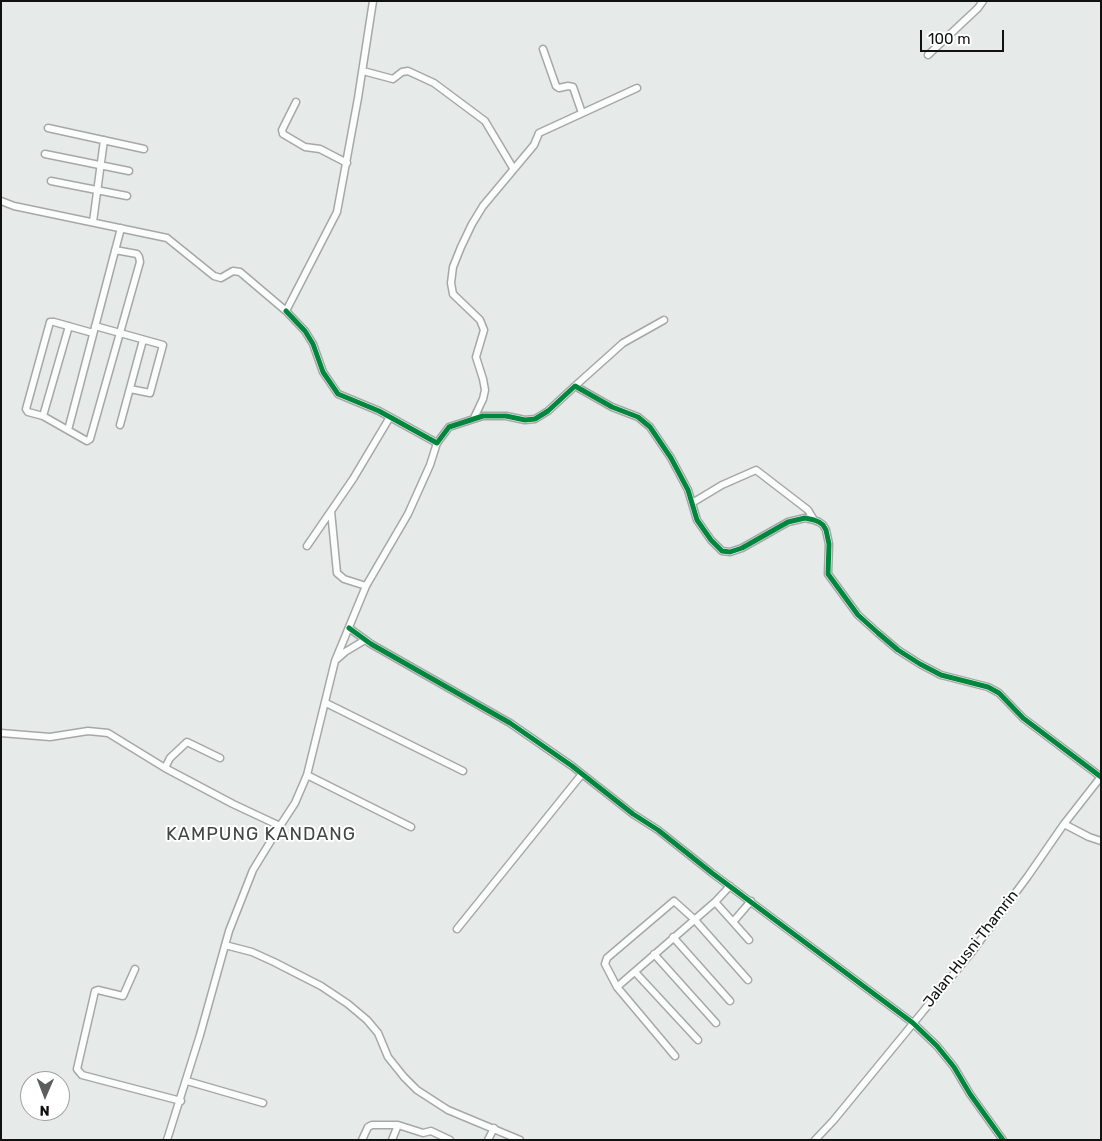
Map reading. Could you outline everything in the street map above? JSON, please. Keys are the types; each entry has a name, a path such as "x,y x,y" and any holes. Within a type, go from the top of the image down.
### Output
{"street":[{"path":"286,311 337,212 363,71 373,1"},
{"path":"928,55 983,1"},
{"path":"543,49 556,86 559,88 573,87 582,113"},
{"path":"363,71 394,79 402,72 408,71 434,83 485,121 511,165"},
{"path":"474,418 483,399 483,379 476,357 484,330 480,320 453,294 451,282 460,247 472,224 511,165 534,145 539,133 638,88"},
{"path":"296,102 282,130 283,134 305,147 320,149 347,163"},
{"path":"48,128 144,149"},
{"path":"93,222 104,140"},
{"path":"45,154 129,171"},
{"path":"51,181 127,196"},
{"path":"1,201 14,206 167,238 198,264 218,277 224,277 234,271 240,272 286,311 305,331 313,344 323,372 338,394 390,417 438,443"},
{"path":"68,430 121,228"},
{"path":"115,250 137,254 140,262 120,333 90,439 86,440 43,416 28,412 26,409 49,324 52,321 69,326 120,333 162,345 150,394 130,389"},
{"path":"167,1140 187,1081 229,930 253,870 295,803 307,775 335,661 366,586 408,514 438,443 450,428 482,416 506,416 525,420 535,419 548,411 623,343 664,320"},
{"path":"43,416 69,326"},
{"path":"120,425 144,340"},
{"path":"575,386 612,407 638,417 650,427 682,476 697,520 711,540 722,551 730,552 742,548 788,522 805,518 823,525 826,530 829,553 828,574 858,615 898,650 920,664 941,675 988,687 999,693 1009,701 1023,718 1101,777"},
{"path":"307,546 353,479 390,417"},
{"path":"692,503 722,485 756,470 808,510 814,520"},
{"path":"331,511 337,573 344,580 366,586"},
{"path":"349,628 365,640 510,723 582,774 913,1023 937,1046 954,1067 970,1094 1003,1140"},
{"path":"335,661 345,652 365,640"},
{"path":"326,702 462,771"},
{"path":"1,733 50,737 99,731 108,733 165,768 280,826"},
{"path":"165,768 170,758 187,742 220,758"},
{"path":"457,929 582,774"},
{"path":"307,775 412,826"},
{"name":"Jalan Husni Thamrin","path":"815,1140 833,1121 971,953 1064,824 1101,777"},
{"path":"1064,824 1101,841"},
{"path":"617,987 715,902 730,886"},
{"path":"675,1056 617,987 605,964 607,958 673,901 676,901 748,980"},
{"path":"733,922 751,901"},
{"path":"715,902 749,940"},
{"path":"673,937 730,1001"},
{"path":"225,945 252,952 321,986 348,1004 367,1020 378,1034 388,1057 417,1090 448,1110 520,1140"},
{"path":"654,954 716,1023"},
{"path":"135,969 123,996 98,990 95,991 77,1069 82,1075 180,1101"},
{"path":"635,972 698,1040"},
{"path":"187,1081 263,1103"},
{"path":"392,1140 398,1125"},
{"path":"362,1140 369,1126 398,1125 422,1136 431,1131 450,1140"},
{"path":"488,1140 494,1128"}],"cycle path":[{"path":"286,311 305,331 313,344 323,372 338,394 379,411 437,443 449,427 483,416 506,416 525,420 535,419 548,411 575,386 612,407 638,417 650,427 671,458 688,490 697,520 711,540 722,551 730,552 742,548 788,522 805,518 819,522 826,530 829,544 828,574 858,615 898,650 920,664 941,675 988,687 999,693 1023,718 1101,777"},
{"path":"349,628 371,644 510,723 572,766 633,814 658,830 712,873 913,1023 937,1046 954,1067 970,1094 1003,1140"}],"district":[{"name":"KAMPUNG KANDANG","path":"261,835"}]}
